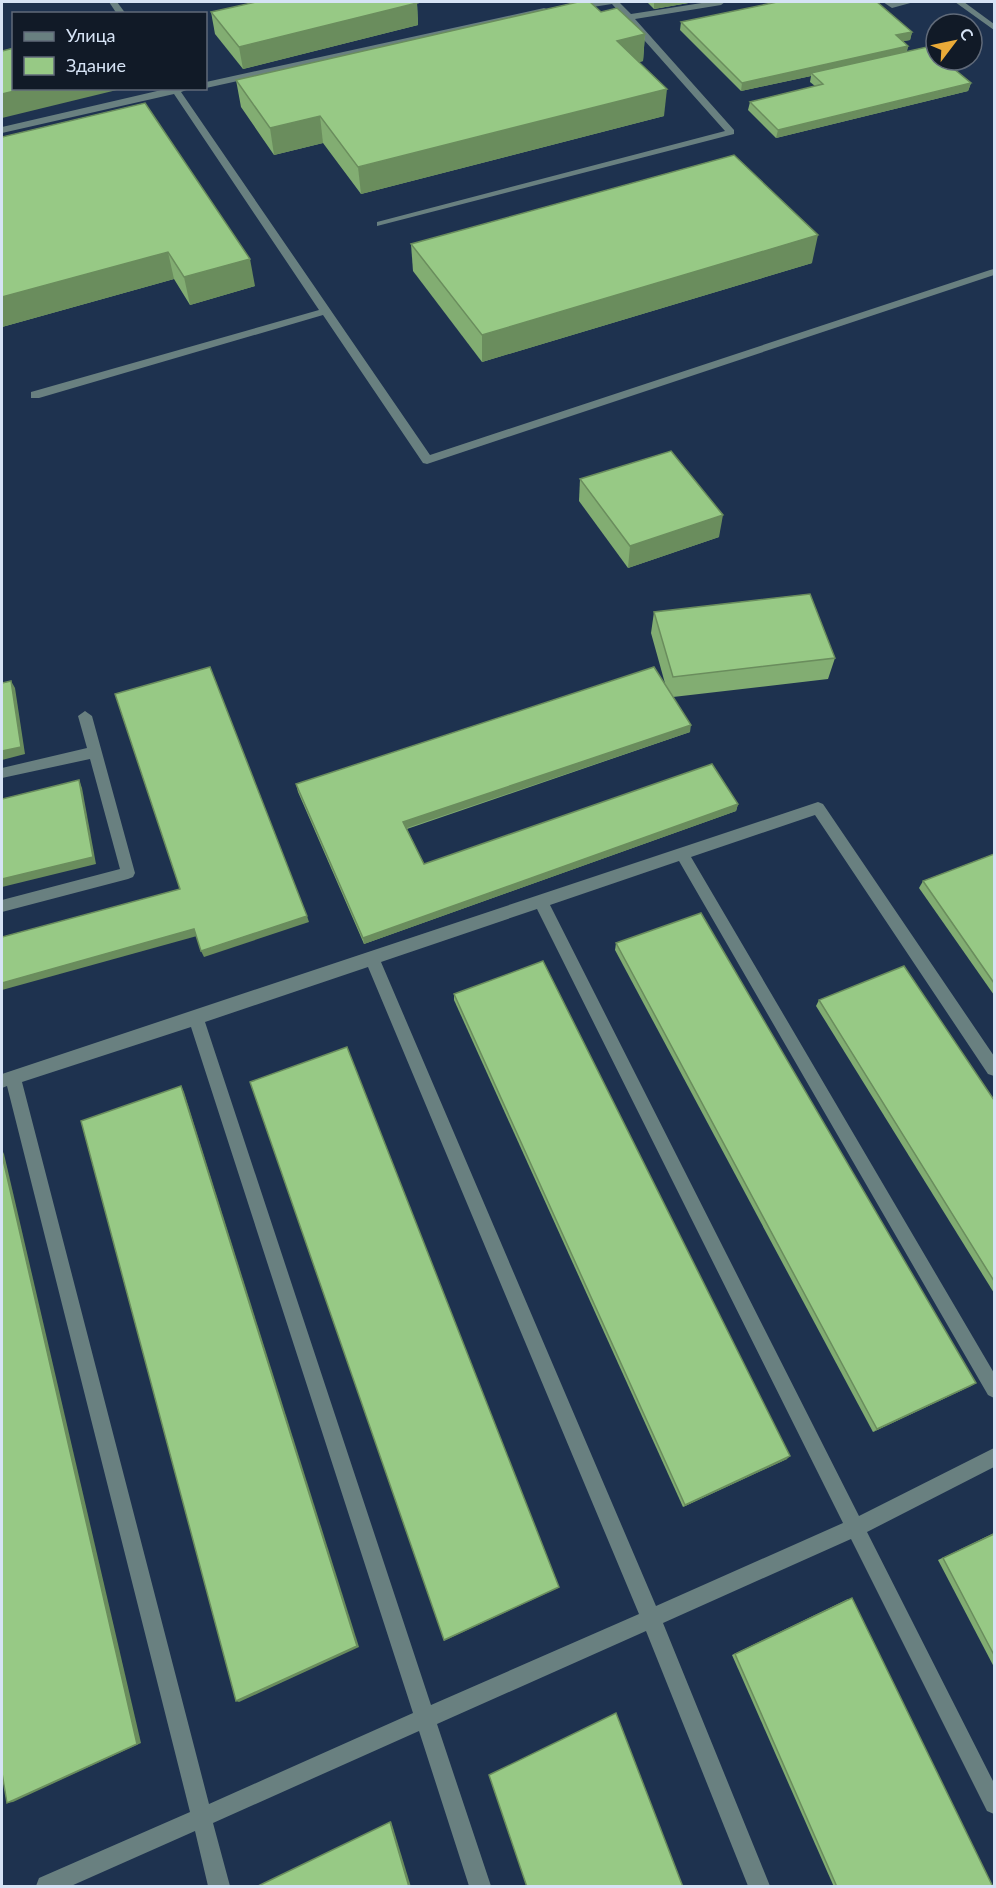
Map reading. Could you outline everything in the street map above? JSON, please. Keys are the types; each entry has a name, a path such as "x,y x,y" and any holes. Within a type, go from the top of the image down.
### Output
{"street":[{"path":"566,8 609,2"},
{"path":"381,224 731,132 615,2"},
{"path":"629,17 721,2"},
{"path":"887,2 892,5 910,2"},
{"path":"959,2 994,28"},
{"path":"207,85 524,14 556,9"},
{"path":"2,130 175,90 426,460 994,272"},
{"path":"35,395 326,311"},
{"path":"2,906 128,873 86,716"},
{"path":"2,773 95,752"},
{"path":"219,1887 7,1079 196,1018 818,808 994,1069"},
{"path":"682,855 994,1389"},
{"path":"542,902 994,1804"},
{"path":"372,959 651,1619 759,1887"},
{"path":"196,1018 480,1887"},
{"path":"47,1887 857,1527 994,1457"}],"building":[{"path":"256,2 417,3 239,47 211,12"},
{"path":"578,2 590,2 601,12 617,8 645,34 617,41 667,89 358,167 320,116 270,128 236,80"},
{"path":"777,2 877,2 912,32 896,35 908,46 742,83 681,22"},
{"path":"12,48 12,90 19,90 2,94 2,51"},
{"path":"924,48 924,72 958,72 971,83 778,130 750,102 823,84 811,73"},
{"path":"145,103 250,259 184,277 168,252 2,297 2,137"},
{"path":"734,155 818,235 482,335 411,244"},
{"path":"671,451 723,515 630,546 580,479"},
{"path":"810,594 835,658 673,677 654,612"},
{"path":"210,667 307,916 201,951 194,929 2,983 2,937 180,889 115,694"},
{"path":"654,667 691,725 403,822 424,864 712,764 738,804 363,938 296,784"},
{"path":"11,681 21,747 2,751 2,683"},
{"path":"79,780 93,857 2,879 2,799"},
{"path":"994,854 994,983 923,881"},
{"path":"701,913 976,1383 877,1429 616,943"},
{"path":"543,961 790,1456 685,1505 454,994"},
{"path":"904,966 994,1100 994,1281 819,1000"},
{"path":"347,1047 559,1587 444,1640 250,1082"},
{"path":"181,1086 357,1646 236,1701 81,1121"},
{"path":"2,1155 137,1744 7,1803 2,1773"},
{"path":"994,1534 994,1655 943,1558"},
{"path":"852,1598 993,1887 837,1887 735,1654"},
{"path":"616,1713 683,1887 527,1887 489,1775"},
{"path":"390,1822 409,1887 256,1887"}]}
